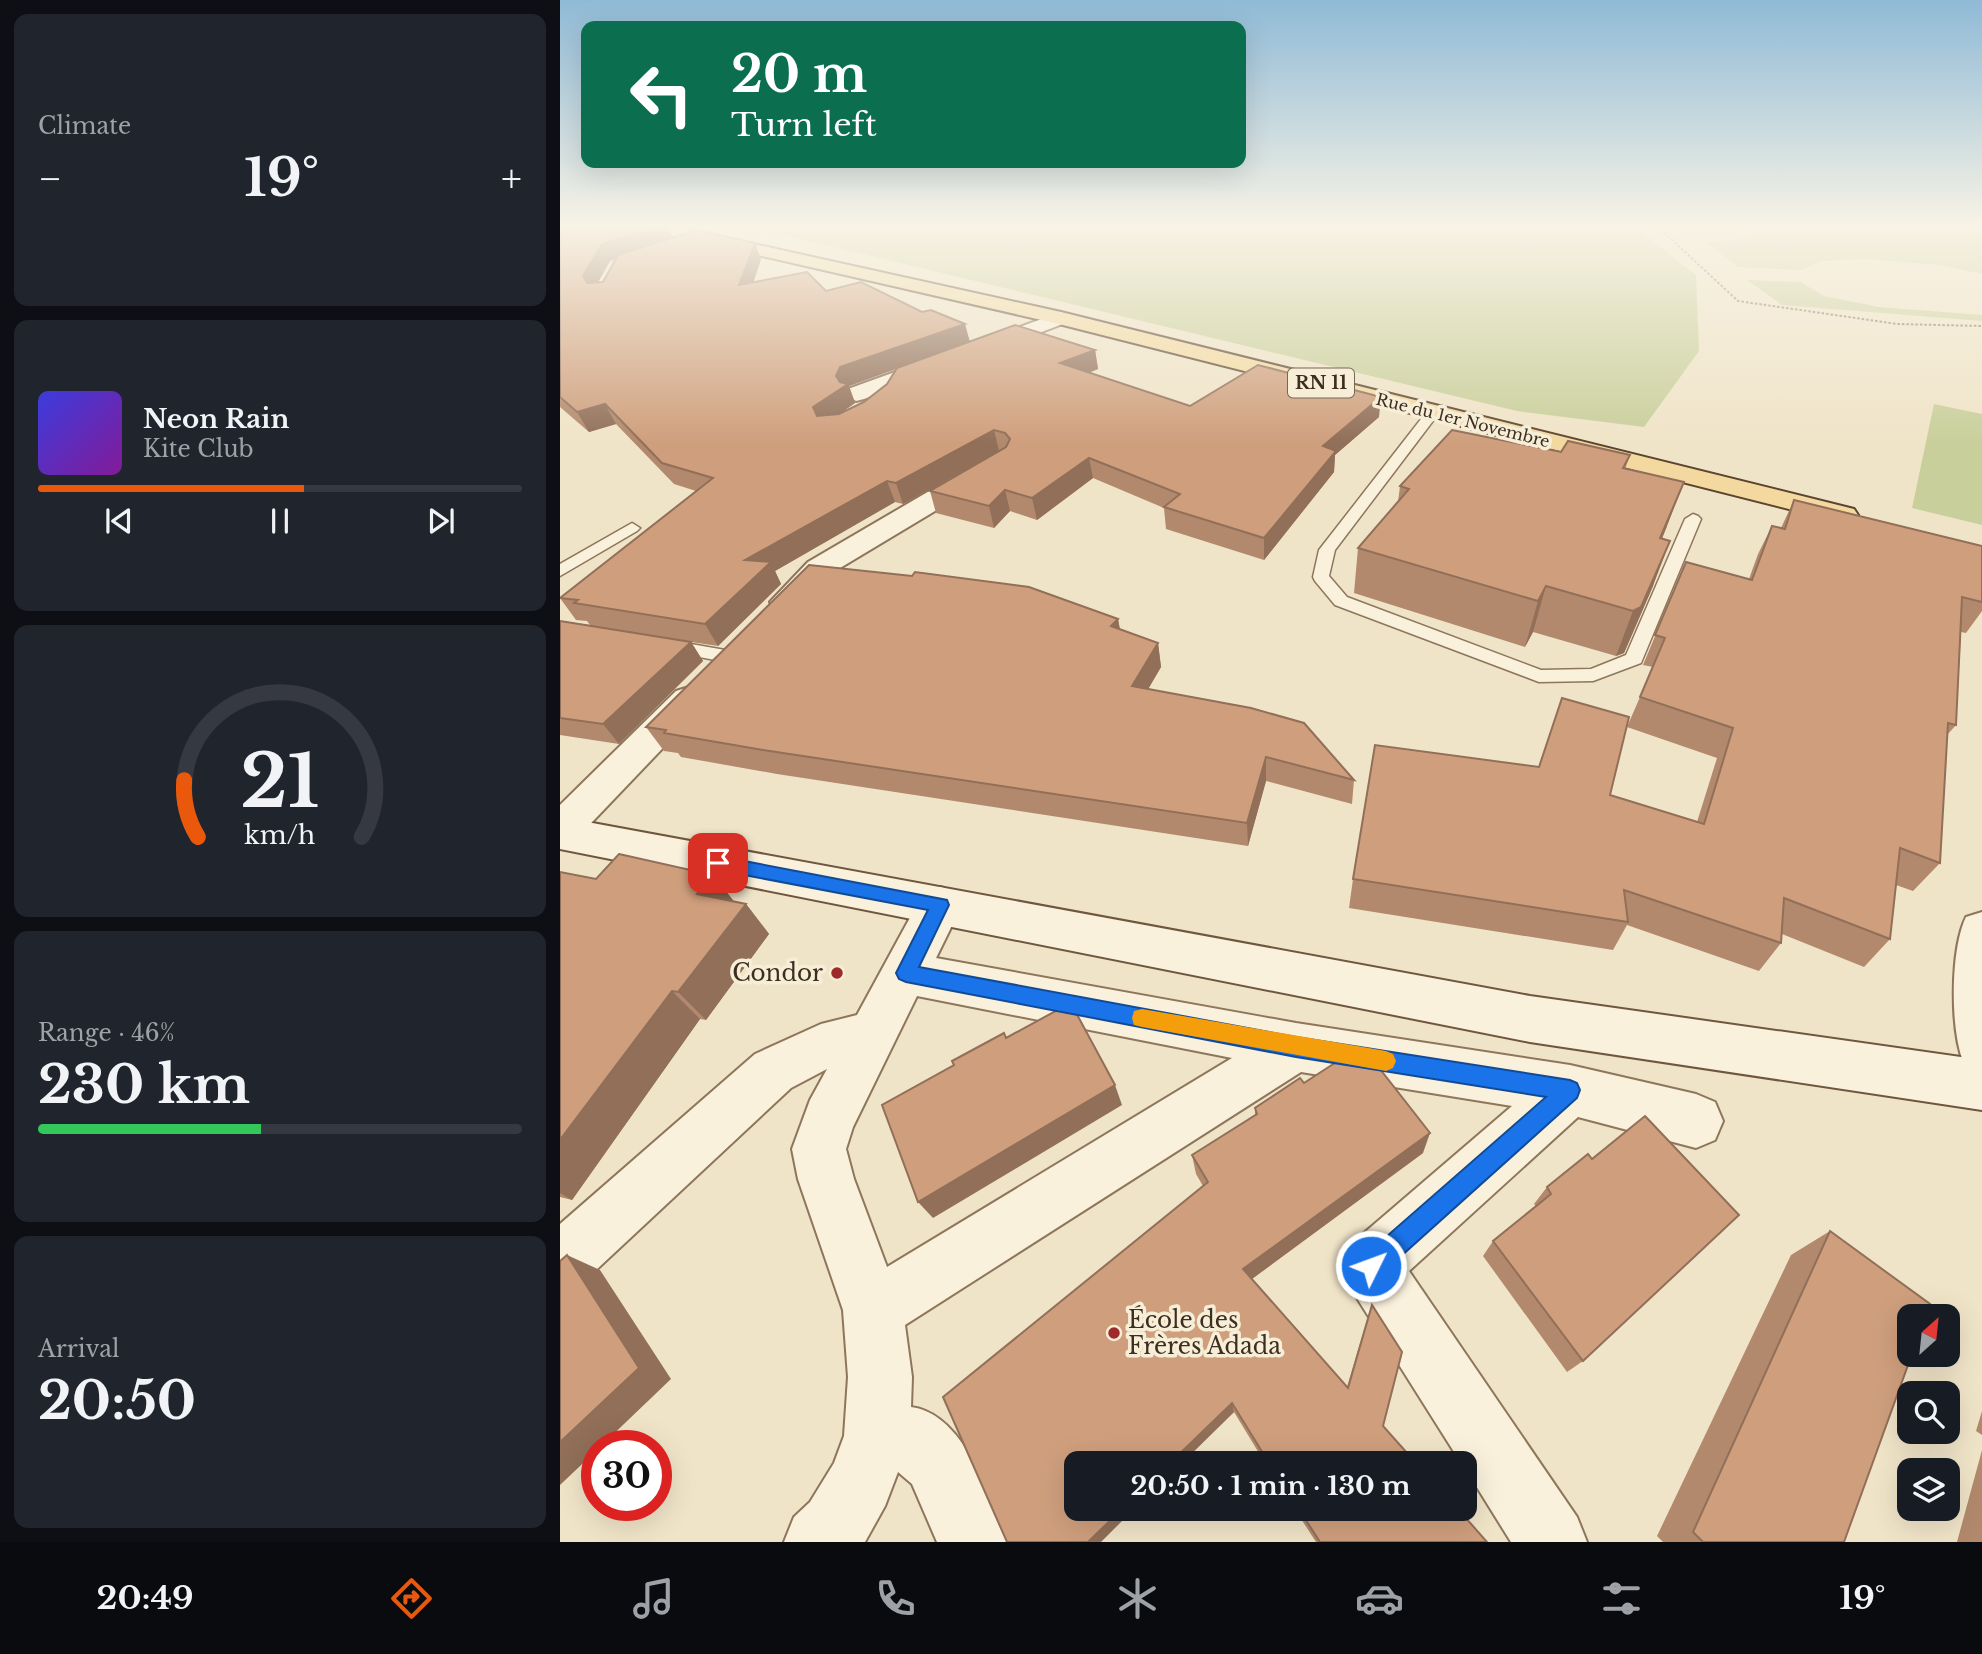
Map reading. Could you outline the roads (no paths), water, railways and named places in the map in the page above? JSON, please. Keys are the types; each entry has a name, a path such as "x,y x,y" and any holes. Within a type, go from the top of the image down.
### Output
{"main road":[{"name":"Rue du 1er Novembre","path":"978,299 1264,367 1433,413 1864,520"}],"street":[{"path":"856,394 1061,318"},
{"path":"853,418 872,408 899,377"},
{"path":"560,831 819,568 1000,461"},
{"path":"560,831 1530,1019 1982,1085"},
{"path":"819,1542 835,1527 861,1482 877,1436 880,1377 873,1310 826,1179 820,1149 829,1119 874,1037 940,905"},
{"path":"1982,931 1979,976 1982,1047"},
{"path":"906,973 1296,1047 1570,1090 1696,1121"},
{"path":"560,1263 774,1071 807,1051 843,1038 874,1037"},
{"path":"873,1310 1296,1047"},
{"path":"1552,1542 1371,1266 1570,1090"},
{"path":"877,1436 917,1441 936,1460 972,1542"}],"lane":[{"path":"1433,413 1327,550 1321,577 1341,601 1539,676 1593,676 1634,659 1693,519"},
{"path":"560,571 632,527"},
{"path":"652,644 748,640"}],"place":[{"name":"Condor","path":"837,973"},
{"name":"École des Frères Adada","path":"1114,1333"}]}
